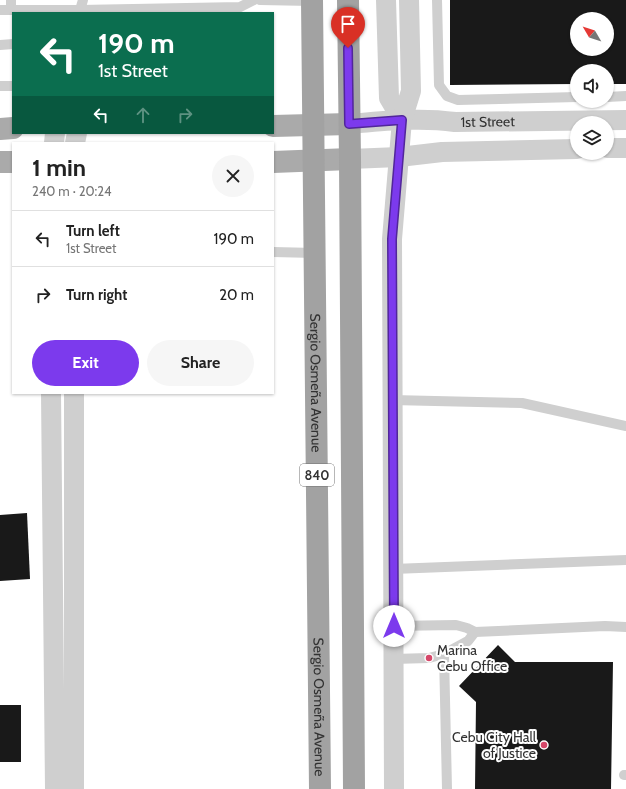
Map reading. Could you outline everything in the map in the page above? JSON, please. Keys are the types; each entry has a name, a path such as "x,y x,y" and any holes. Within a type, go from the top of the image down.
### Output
{"highway":[{"name":"Sergio Osmeña Avenue","path":"312,0 313,126 315,161 320,789"},
{"name":"840","path":"348,0 354,789"}],"main road":[{"path":"274,126 349,124"},
{"path":"0,128 12,128"},
{"path":"274,162 350,159"},
{"path":"0,162 12,162"}],"street":[{"path":"386,0 390,98 402,120"},
{"path":"394,789 392,239 402,120 411,91 409,0"},
{"name":"1st Street","path":"349,124 402,120 442,120 455,122 626,120"},
{"path":"614,148 626,148"},
{"name":"1st Street","path":"350,159 399,157 442,152 570,149"},
{"path":"52,394 54,789"},
{"path":"74,394 74,789"},
{"path":"53,555 74,554"}],"lane":[{"path":"80,12 83,0"},
{"path":"0,10 11,5 39,12 214,11 240,7 254,0"},
{"path":"260,0 312,0"},
{"path":"437,0 439,85 447,96 458,100 570,98"},
{"path":"0,44 12,44"},
{"path":"0,86 12,86"},
{"path":"614,97 626,96"},
{"path":"274,252 315,253"},
{"path":"392,400 522,403 626,426"},
{"path":"393,569 626,560"},
{"path":"394,626 456,624 475,632 604,626 626,627"},
{"path":"393,660 429,658 444,654 468,641 475,632"},
{"path":"444,654 447,789"}],"building":[{"path":"450,0 626,0 626,84 614,84 614,64 570,64 570,84 450,85"},
{"path":"27,513 30,579 0,581 0,515"},
{"name":"Cebu City Hall of Justice","path":"498,645 515,662 613,662 611,789 475,789 476,702 459,686"},
{"path":"0,705 21,705 21,762 0,762"}],"place":[{"name":"Marina Cebu Office","path":"429,658"},
{"name":"Cebu City Hall of Justice","path":"544,745"}],"route":[{"path":"348,48 349,124 402,120 392,239 394,626"}]}
